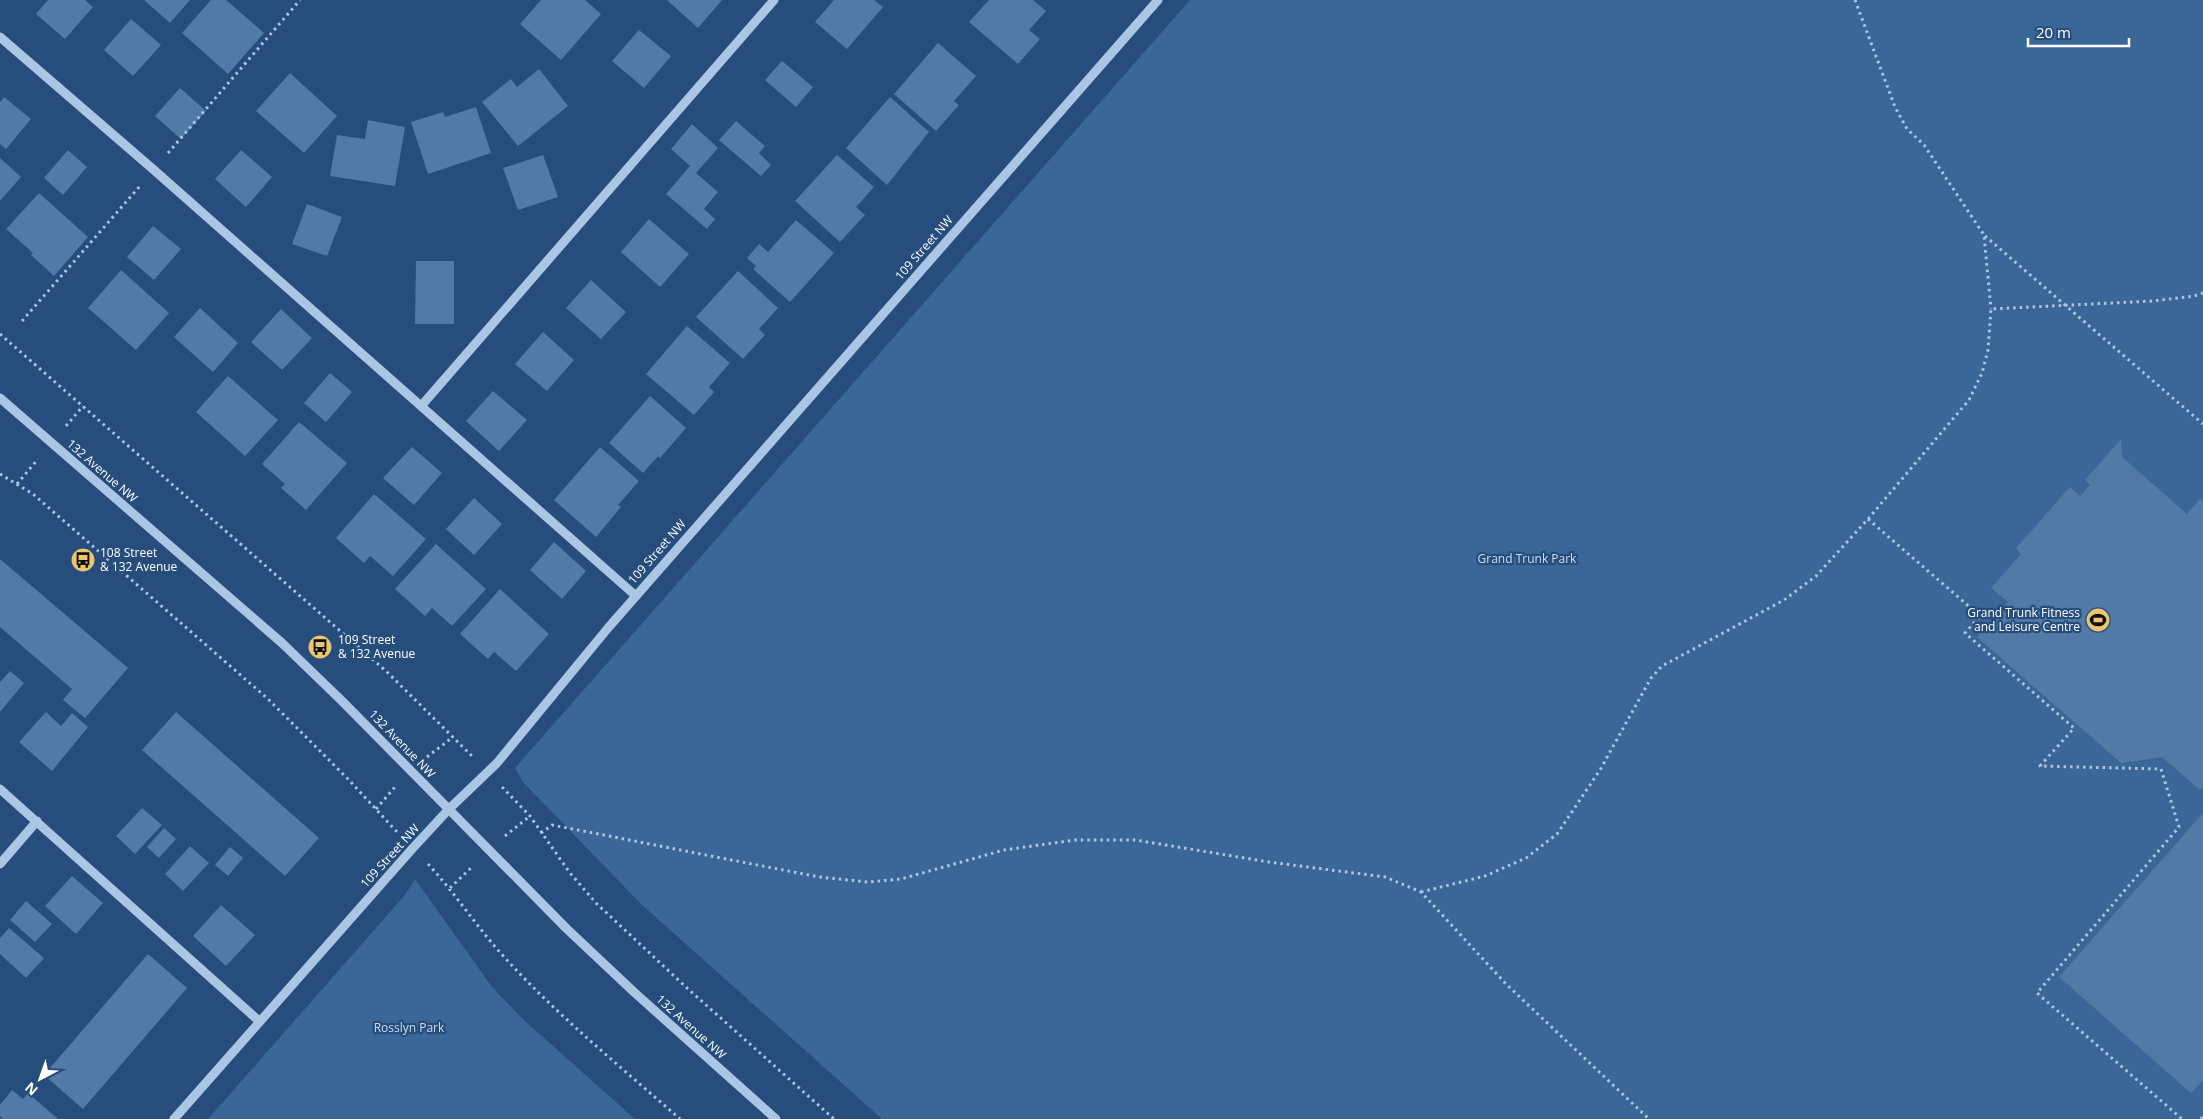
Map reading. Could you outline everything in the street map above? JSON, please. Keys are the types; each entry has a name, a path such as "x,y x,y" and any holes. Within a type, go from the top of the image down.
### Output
{"street":[{"path":"422,405 774,0"},
{"name":"109 Street NW","path":"174,1119 412,848 487,772 636,596 1158,0"},
{"path":"0,37 422,405 636,596"},
{"name":"132 Avenue NW","path":"1,400 282,643 349,708 566,929 776,1119"},
{"path":"0,789 259,1021"},
{"path":"0,864 37,821"}],"path":[{"path":"1855,0 1895,107 1907,129 1924,145 1984,235 2203,424"},
{"path":"1422,892 1485,876 1526,858 1557,834 1600,770 1651,678 1662,666 1784,600 1816,576 1868,519 1969,400 1982,373 1988,350 1991,309 1984,235"},
{"path":"1991,309 2153,301 2194,296 2203,293"},
{"path":"0,334 386,671 530,816 570,874 626,932 834,1119"},
{"path":"67,425 84,406"},
{"path":"17,484 38,459"},
{"path":"0,474 33,494 268,699 450,888 504,958 534,988 680,1119"},
{"path":"1868,519 1980,616 1965,633 2074,728 2040,766 2162,769 2179,827 2038,993 2182,1119"},
{"path":"425,758 453,738"},
{"path":"376,810 399,784"},
{"path":"502,838 530,816"},
{"path":"541,833 552,825 819,877 868,882 901,879 1013,849 1075,840 1135,840 1269,862 1385,877 1422,892 1506,984 1649,1119"},
{"path":"450,888 476,864"}],"green space":[{"name":"Grand Trunk Park","path":"1190,0 2203,0 2203,1119 882,1119 641,904 523,782 515,768"},
{"name":"Rosslyn Park","path":"415,879 492,987 526,1022 635,1119 208,1119 405,895"}],"building":[{"path":"48,0 85,0 93,7 65,39 36,14"},
{"path":"144,0 190,0 170,23"},
{"path":"211,0 226,0 264,33 228,74 182,33"},
{"path":"541,0 585,0 601,14 561,60 520,24"},
{"path":"667,0 722,0 698,28"},
{"path":"834,0 874,0 883,7 847,49 815,22"},
{"path":"989,0 1033,0 1046,11 1029,30 1040,39 1018,64 969,22"},
{"path":"131,19 161,45 133,76 104,50"},
{"path":"639,30 671,56 644,88 612,61"},
{"path":"938,43 976,76 954,101 959,105 936,131 894,94"},
{"path":"782,61 813,87 796,107 765,80"},
{"path":"539,69 568,106 518,146 482,102 511,79 517,87"},
{"path":"290,73 337,116 304,153 256,111"},
{"path":"180,88 206,111 181,139 155,116"},
{"path":"4,97 31,119 6,149 0,144 0,102"},
{"path":"890,97 929,132 887,185 846,148"},
{"path":"476,107 491,153 428,174 411,122 443,112 445,117"},
{"path":"368,120 405,127 395,186 330,176 337,135 365,139"},
{"path":"736,121 765,146 759,153 771,165 761,176 719,140"},
{"path":"692,124 718,148 696,173 718,192 704,209 715,219 707,229 666,194 690,166 671,149"},
{"path":"68,150 87,167 63,195 44,178"},
{"path":"241,150 272,177 246,207 215,179"},
{"path":"543,155 558,197 518,210 503,168"},
{"path":"837,155 874,187 856,207 865,215 840,242 795,201"},
{"path":"0,158 21,177 0,201"},
{"path":"39,193 88,237 54,276 31,255 33,253 6,229"},
{"path":"307,204 342,217 327,256 292,244"},
{"path":"649,219 689,254 660,287 621,252"},
{"path":"796,220 834,253 790,302 753,269 756,266 747,258 759,244 768,252"},
{"path":"153,226 181,249 154,280 127,257"},
{"path":"416,261 454,261 454,324 415,324"},
{"path":"121,270 169,313 136,350 88,308"},
{"path":"738,271 778,308 759,329 765,335 743,359 696,317"},
{"path":"591,280 626,312 601,339 566,308"},
{"path":"200,308 238,343 213,372 174,337"},
{"path":"281,309 312,338 282,370 251,342"},
{"path":"687,326 730,363 709,387 714,392 694,415 646,374"},
{"path":"543,332 574,360 547,391 515,364"},
{"path":"330,373 352,392 326,422 304,403"},
{"path":"228,376 278,420 245,456 196,412"},
{"path":"493,391 527,420 499,451 466,421"},
{"path":"650,396 686,428 660,458 658,456 643,473 609,443"},
{"path":"299,422 347,463 306,510 281,488 285,484 262,464"},
{"name":"Grand Trunk Fitness and Leisure Centre","path":"2121,439 2122,457 2187,514 2200,499 2203,501 2203,787 2200,790 2162,757 2121,763 1977,637 2008,602 1991,588 2021,554 2016,548 2070,487 2080,496 2090,485 2085,480"},
{"path":"412,447 442,473 414,505 383,478"},
{"path":"600,447 639,481 618,505 621,507 596,537 554,500"},
{"path":"374,494 426,539 393,576 370,556 364,563 336,538"},
{"path":"474,498 502,524 474,555 446,529"},
{"path":"554,542 586,571 562,599 530,570"},
{"path":"436,544 486,589 452,626 432,608 425,616 395,589"},
{"path":"0,559 128,668 85,718 63,700 72,689 0,627"},
{"path":"500,589 549,634 516,671 494,652 488,659 460,634"},
{"path":"10,671 24,683 0,712 0,682"},
{"path":"46,712 61,726 72,713 88,727 52,771 19,742"},
{"path":"176,712 319,838 285,876 142,750"},
{"path":"142,808 162,825 135,854 116,836"},
{"path":"2203,813 2203,1080 2191,1093 2059,977"},
{"path":"164,828 176,839 159,858 147,847"},
{"path":"190,846 209,863 183,891 165,874"},
{"path":"230,847 243,858 228,876 215,865"},
{"path":"72,876 103,903 76,934 45,906"},
{"path":"26,901 52,924 35,942 10,920"},
{"path":"221,905 255,935 226,966 193,936"},
{"path":"9,928 44,958 26,978 0,954 0,938"},
{"path":"148,954 187,988 83,1109 44,1075"},
{"path":"12,1090 23,1099 28,1093 58,1119 3,1119 0,1116 0,1105"}],"place":[{"name":"108 Street & 132 Avenue","path":"83,560"},
{"name":"Grand Trunk Fitness and Leisure Centre","path":"2098,620"},
{"name":"109 Street & 132 Avenue","path":"320,647"}]}
